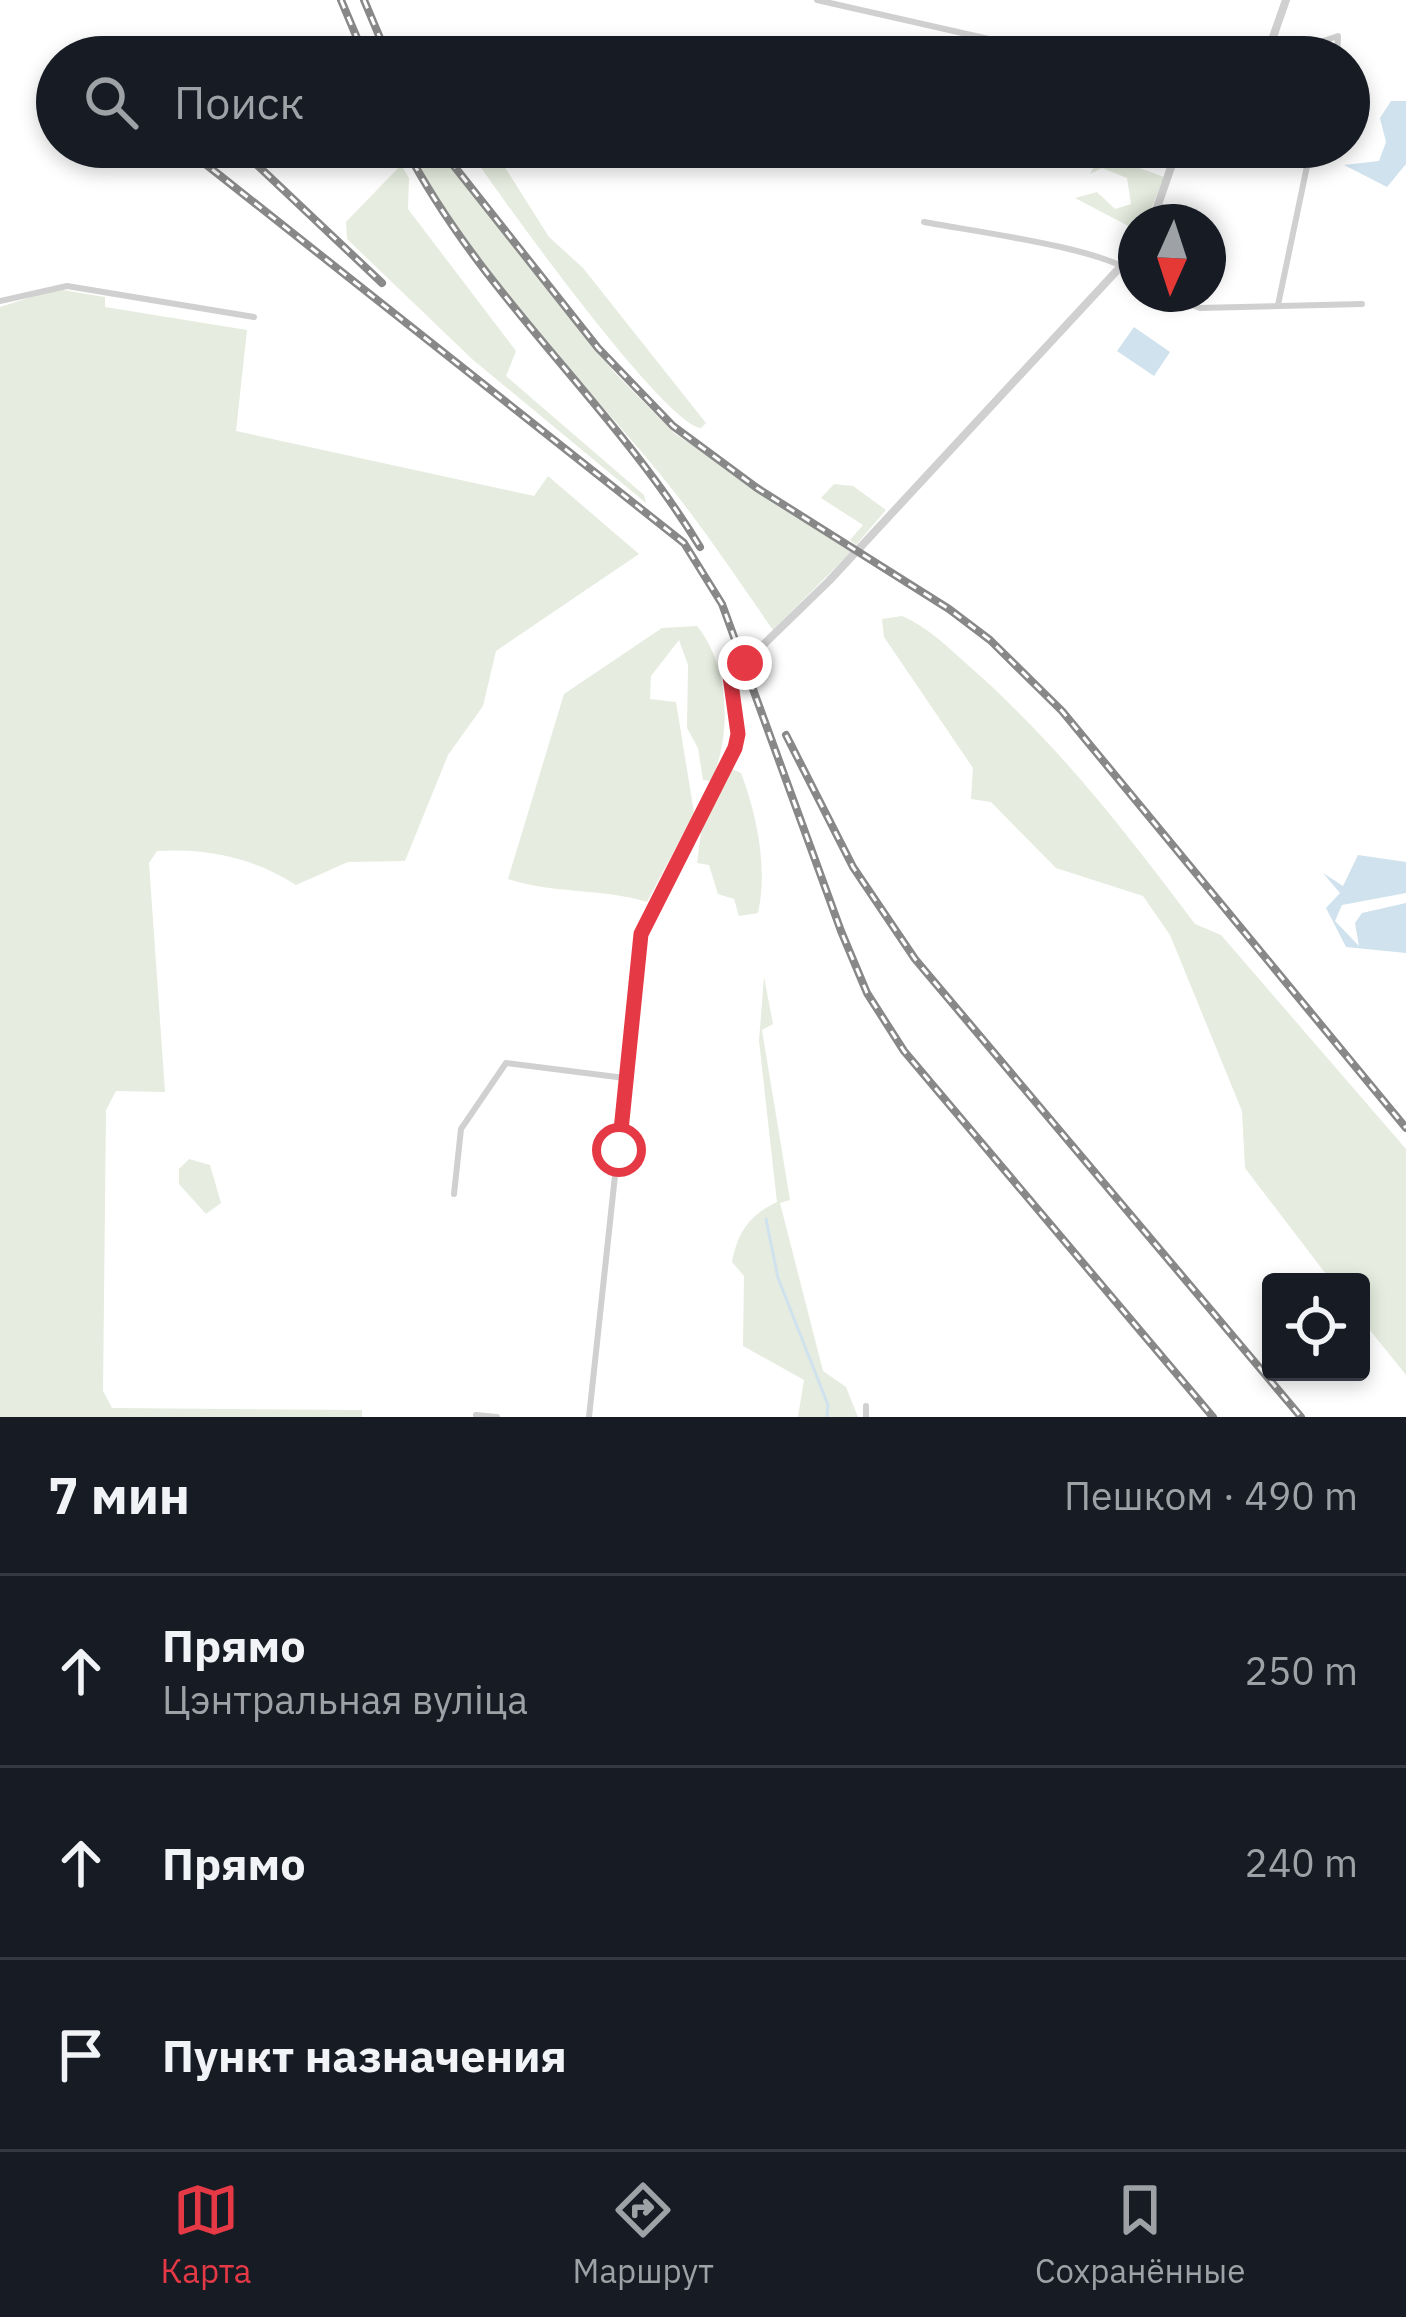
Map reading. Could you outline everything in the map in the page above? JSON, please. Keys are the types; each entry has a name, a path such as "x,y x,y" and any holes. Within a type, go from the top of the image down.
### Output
{"street":[{"path":"818,0 976,36"},
{"path":"1274,36 1286,0"},
{"path":"1158,204 1171,168"},
{"path":"1278,305 1307,168"},
{"path":"924,222 1118,264"},
{"path":"590,1417 641,934 737,742 730,676 830,581 1118,273"},
{"path":"0,301 67,286 254,317"},
{"path":"1226,307 1362,304"},
{"path":"454,1194 461,1129 506,1063 625,1078"},
{"path":"866,1406 866,1417"},
{"path":"476,1415 497,1417"}],"shaded area":[{"path":"403,168 409,178 408,209 516,351 506,376 644,495 646,503 472,359 347,239 346,222"},
{"path":"420,168 452,168 614,372 675,434 854,549 773,630 675,493 525,317"},
{"path":"482,168 505,168 549,237 583,268 706,423 701,428 681,417 652,389"},
{"path":"1102,168 1139,168 1164,177 1153,204 1131,204 1127,178"},
{"path":"1097,192 1115,209 1118,221 1075,198"},
{"path":"57,289 105,297 105,307 247,330 236,431 534,496 548,476 639,554 496,651 483,706 448,755 405,861 348,862 296,885 264,868 212,853 157,851 149,863 165,1092 116,1091 106,1110 103,1391 112,1408 362,1410 362,1417 0,1417 0,307"},
{"path":"834,484 853,486 886,510 856,545 850,540 863,525 821,498"},
{"path":"902,616 921,626 1031,725 1116,822 1195,924 1221,935 1406,1149 1406,1375 1370,1330 1370,1273 1325,1273 1245,1168 1242,1111 1170,935 1143,896 1056,868 991,802 971,799 973,768 884,637 882,619"},
{"path":"697,626 708,642 721,681 722,743 711,781 703,780 698,748 687,728 688,665 679,640 651,676 650,699 676,702 694,813 647,902 508,879 564,694 662,628"},
{"path":"730,768 741,773 747,789 761,860 758,913 739,916 734,899 718,894 709,865 697,863 703,817"},
{"path":"764,977 773,1024 762,1030 790,1200 780,1203 823,1371 846,1387 858,1417 798,1417 804,1380 743,1346 744,1276 732,1262 747,1225 777,1202 759,1041"},
{"path":"189,1159 210,1165 221,1203 206,1214 179,1184 179,1169"}],"water":[{"path":"1391,101 1406,101 1406,164 1387,187 1350,168 1370,168 1370,162 1379,161 1386,142 1380,118"},
{"path":"1134,327 1170,352 1154,376 1117,351"},
{"path":"1358,855 1406,862 1406,893 1342,905 1335,921 1359,946 1355,923 1362,913 1406,903 1406,953 1346,947 1326,908 1340,893 1323,873 1343,886"}],"waterway":[{"path":"766,1219 778,1278 828,1405 827,1417"}],"railway":[{"path":"341,0 356,36"},
{"path":"364,0 379,36"},
{"path":"211,168 684,543 722,604 867,993 904,1051 1213,1417"},
{"path":"260,168 382,283"},
{"path":"417,168 471,252 628,446 700,547"},
{"path":"456,168 598,348 673,426 757,488 949,609 990,640 1062,711 1406,1128"},
{"path":"786,735 853,867 915,959 1301,1417"}],"route":[{"path":"619,1150 641,934 652,904 735,748 738,734 730,676 745,663"}]}
